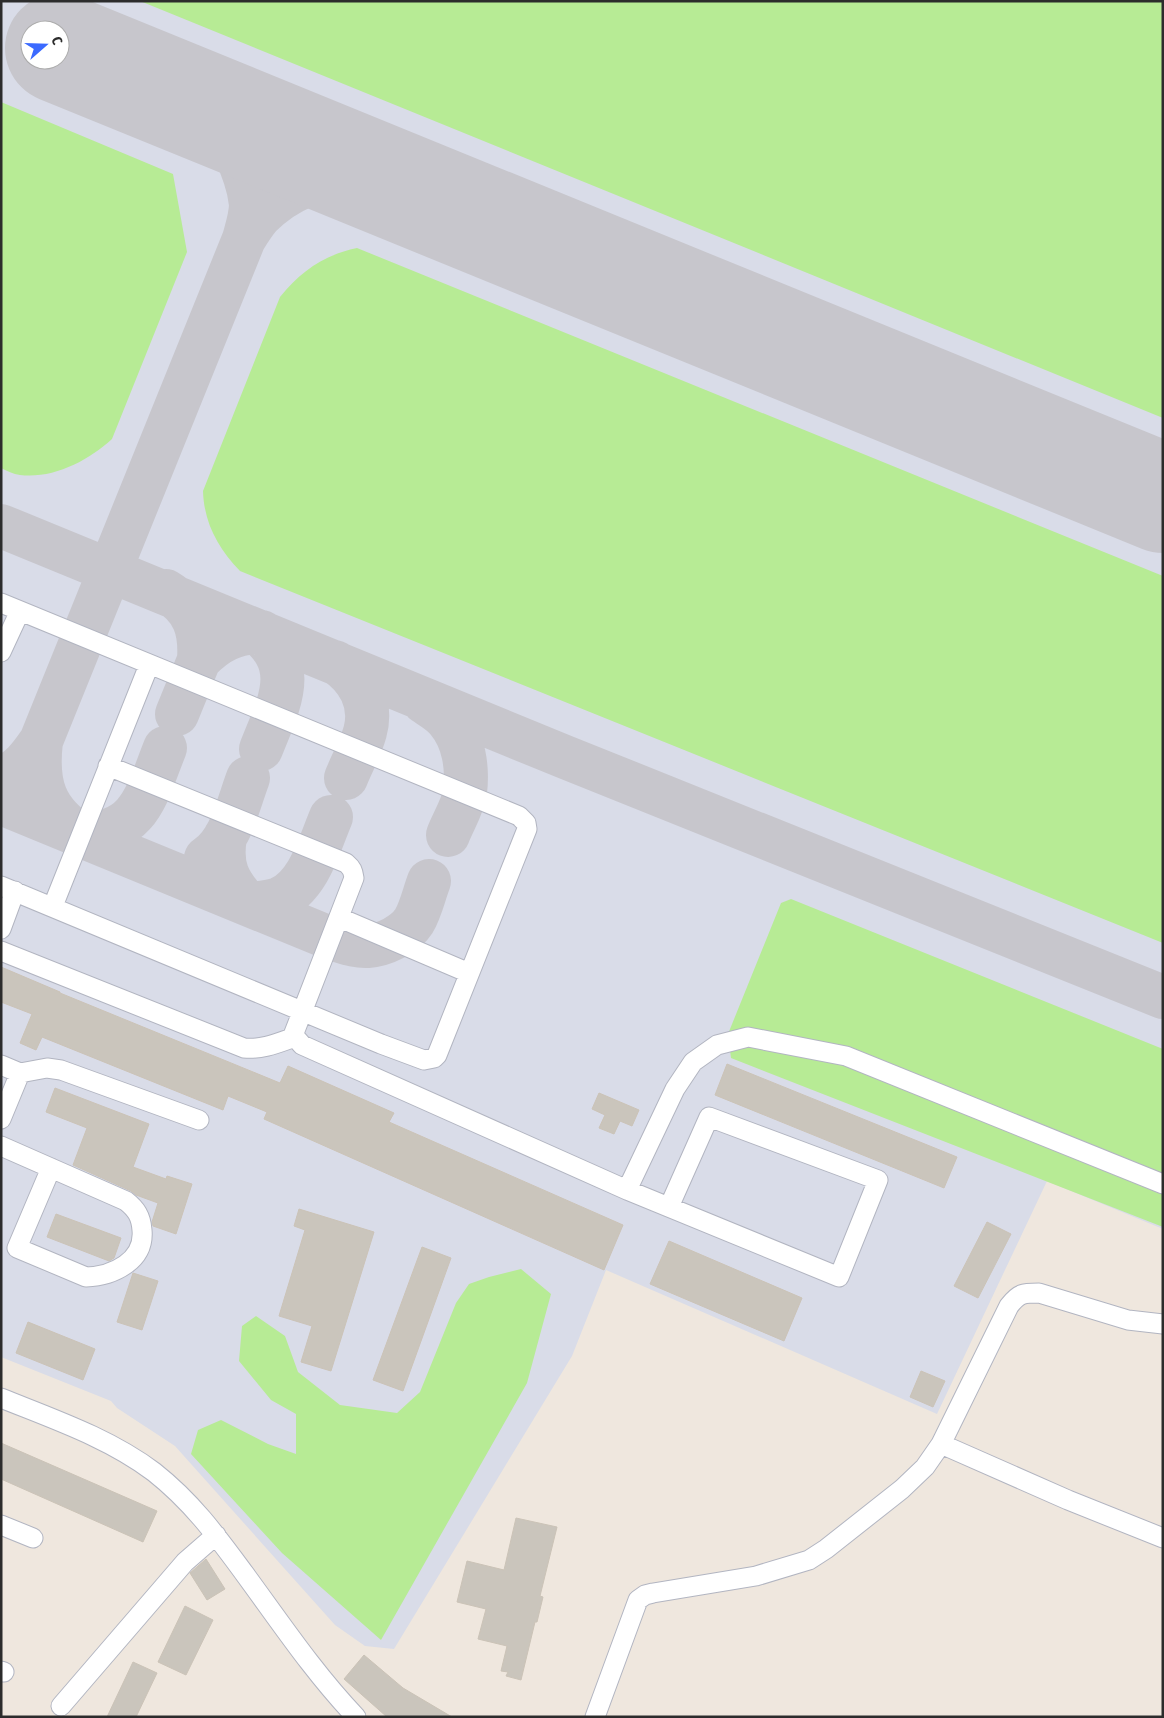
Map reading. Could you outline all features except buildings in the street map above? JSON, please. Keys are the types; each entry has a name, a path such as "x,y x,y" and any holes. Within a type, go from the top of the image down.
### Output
{"street":[{"path":"1,603 465,793 524,819 527,829 437,1055 429,1060 424,1060 301,1011 8,888 1,929"},
{"path":"1,652 20,611"},
{"path":"53,906 149,665"},
{"path":"108,766 346,863 354,872 354,878 340,918 301,1011 294,1033 302,1045 627,1190 839,1278 878,1180 709,1117 669,1207"},
{"path":"340,918 469,973"},
{"path":"1,951 244,1048 267,1047 295,1037"},
{"path":"627,1190 675,1089 693,1062 717,1045 748,1037 846,1056 1163,1184"},
{"path":"1,1065 20,1073 47,1068 61,1070 199,1120"},
{"path":"1,1119 20,1073"},
{"path":"1,1146 51,1168 126,1201 136,1209 141,1221 143,1240 136,1255 116,1271 97,1277 86,1277 9,1244 51,1168"},
{"path":"595,1717 638,1600 645,1595 653,1593 756,1576 808,1560 826,1549 902,1489 925,1467 941,1444 1009,1306 1016,1296 1026,1293 1039,1293 1128,1320 1163,1324"},
{"path":"1,1398 84,1432 126,1454 153,1472 180,1494 205,1520 320,1675 356,1717"},
{"path":"941,1444 1068,1500 1163,1538"},
{"path":"1,1525 33,1538"},
{"path":"61,1706 185,1562 216,1535"}],"shaded area":[{"path":"1,1 1163,1 1163,1229 1047,1181 937,1414 606,1270 572,1356 394,1649 365,1646 335,1625 175,1446 117,1408 111,1401 1,1357"}],"green space":[{"path":"140,1 1163,1 1163,418"},
{"path":"1,102 173,174 187,252 112,439 103,447 69,467 32,476 17,475 1,468"},
{"path":"357,248 1163,576 1163,943 240,571 219,544 209,524 203,491 280,297 296,279 314,265 334,255"},
{"path":"791,899 1163,1049 1163,1227 731,1058 728,1034 781,903"},
{"path":"521,1269 551,1294 527,1383 381,1640 282,1553 191,1454 198,1430 221,1420 268,1444 296,1454 296,1414 271,1400 239,1361 242,1326 256,1316 285,1336 298,1372 340,1405 397,1413 420,1392 456,1303 469,1284"}],"taxiway":[{"path":"41,741 244,239 249,222 251,204 245,177 236,153 208,116 188,100"},
{"path":"244,239 260,216 272,205 300,188 329,179 345,177 378,178"},
{"path":"1,526 565,757 1163,997"},
{"path":"166,591 183,605 194,620 199,639 199,660 227,639 252,632 262,632"},
{"path":"253,629 268,643 277,656 282,671 279,700 261,749"},
{"path":"177,714 199,660"},
{"path":"335,662 351,675 357,683 362,692 367,711 365,732 346,778"},
{"path":"424,702 448,721 458,737 464,755 466,773 465,792 448,835"},
{"path":"1,778 14,772 29,758 41,741 40,770 45,795 51,806 68,826 81,835 101,833 117,827 129,819 138,808 146,796 165,748"},
{"path":"206,858 215,851 228,833 248,778"},
{"path":"1,803 330,938 358,946 381,944 405,931 414,921 429,881"},
{"path":"225,837 225,866 235,888 248,904 267,902 279,899 298,885 312,864 331,817"}],"runway":[{"path":"70,52 1163,498"}]}
